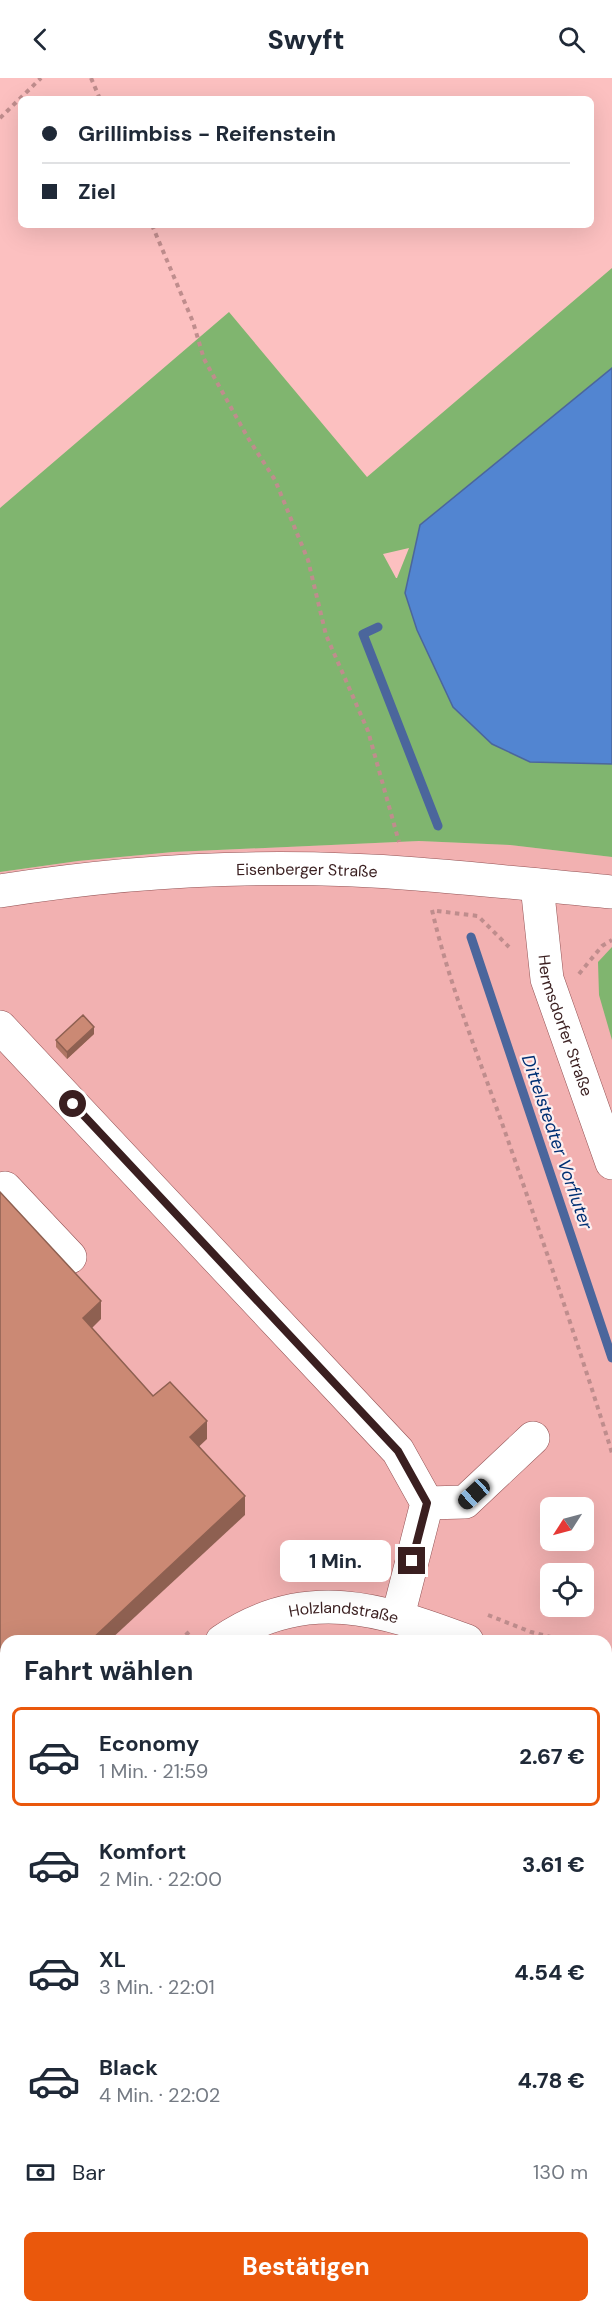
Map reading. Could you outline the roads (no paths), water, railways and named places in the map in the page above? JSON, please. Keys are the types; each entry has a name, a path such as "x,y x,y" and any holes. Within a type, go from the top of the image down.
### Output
{"street":[{"name":"Eisenberger Straße","path":"0,891 73,880 192,871 302,870 403,873 612,892"},
{"name":"Hermsdorfer Straße","path":"537,885 547,979 612,1163"},
{"path":"0,1027 398,1451 427,1503 398,1616"},
{"path":"5,1188 70,1257"},
{"path":"427,1503 465,1502 532,1438"},
{"name":"Holzlandstraße","path":"231,1635 269,1618 308,1607 353,1607 398,1616 450,1635"}],"water":[{"path":"612,368 612,764 530,762 492,744 453,707 417,630 405,593 420,525"}],"waterway":[{"name":"Dittelstedter Vorfluter","path":"378,627 363,634 438,826"},
{"name":"Dittelstedter Vorfluter","path":"471,937 612,1358"}]}
